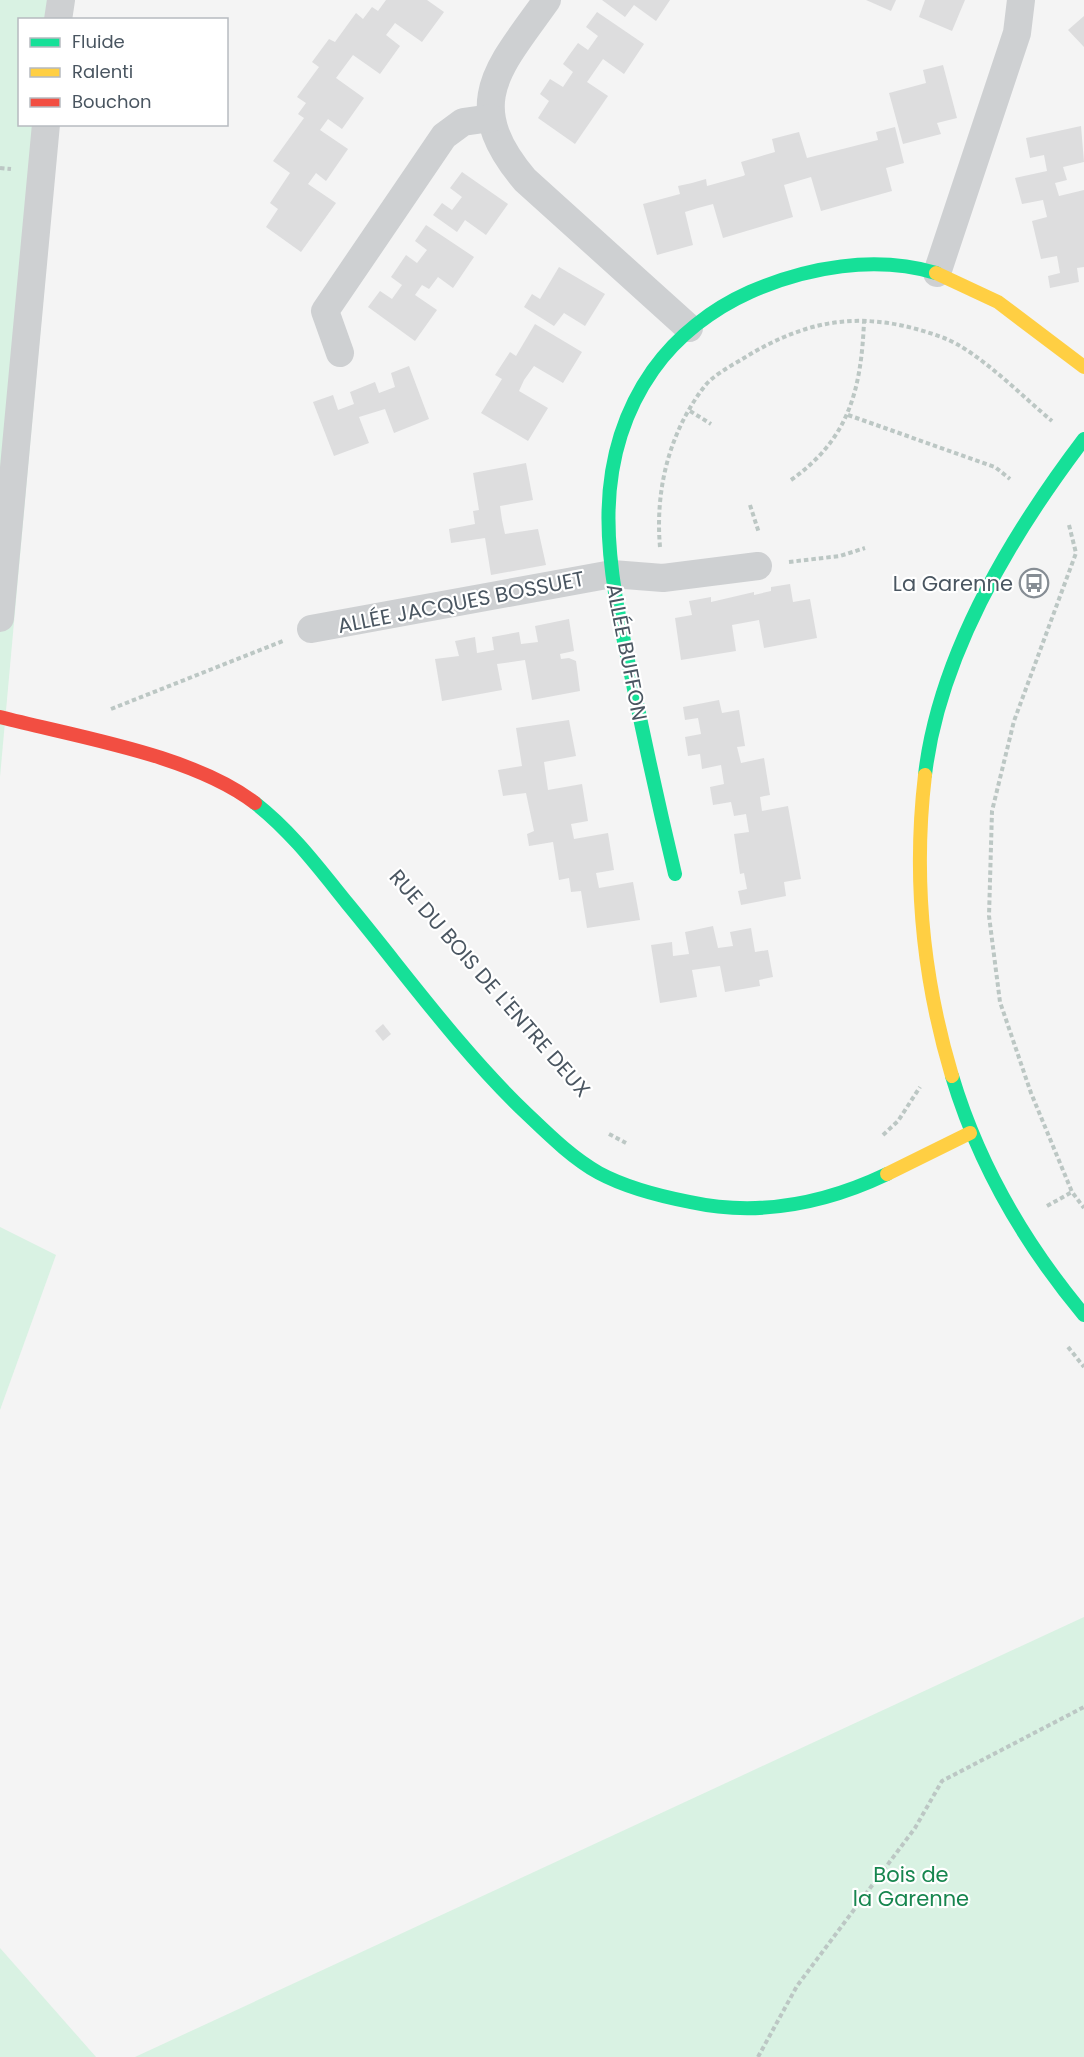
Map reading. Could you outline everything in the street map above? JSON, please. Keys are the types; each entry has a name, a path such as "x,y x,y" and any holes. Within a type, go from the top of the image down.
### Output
{"street":[{"path":"58,18 61,0"},
{"path":"547,0 497,70 490,118 497,140 507,160 525,180 689,328"},
{"path":"937,273 1017,33 1021,0"},
{"path":"340,353 325,310 444,136 463,122 490,118"},
{"path":"0,618 46,126"},
{"path":"612,574 608,523 609,483 614,445 628,411 651,373 689,328 723,304 762,284 806,272 849,265 890,266 937,273 978,290 1020,315 1084,367"},
{"path":"1084,439 1023,525 986,592 954,670 932,738 922,802 922,909 925,950 944,1053 970,1133 1016,1224 1069,1298 1084,1315"},
{"name":"ALLÉE BUFFON","path":"675,874 645,746 612,574 663,578 758,566"},
{"name":"ALLÉE JACQUES BOSSUET","path":"311,629 612,574"},
{"path":"0,717 137,752 206,773 238,790 279,822 501,1089 556,1142 599,1173 655,1195 712,1208 777,1208 849,1192 970,1133"}],"path":[{"path":"663,578 659,532 662,480 674,439 705,386 770,341 801,329 837,320 905,326 946,339 979,361 1052,421"},
{"path":"791,480 813,464 832,442 848,415 859,377 864,322"},
{"path":"690,411 711,424"},
{"path":"848,415 995,467 1010,479"},
{"path":"1069,525 1076,553 1014,721 992,811 989,916 1000,1002 1031,1093 1072,1192 1084,1208"},
{"path":"758,566 840,556 865,548"},
{"path":"100,713 311,629"},
{"path":"882,1136 898,1121 944,1053"},
{"path":"605,1132 631,1146"},
{"path":"1041,1209 1072,1192"},
{"path":"758,2057 797,1986 915,1828 942,1780 1084,1707"}],"green space":[{"path":"0,0 70,0 68,18 18,18 18,126 59,126 0,777"},
{"path":"0,1227 56,1255 0,1410"},
{"name":"Bois de la Garenne","path":"1084,1617 1084,2057 135,2057"},
{"path":"0,1948 96,2057 0,2057"}],"building":[{"path":"386,0 427,0 444,12 422,42 395,23 386,35 400,46 380,74 353,55 336,78 364,98 342,129 328,119 320,130 348,149 326,181 316,173 308,184 336,203 301,252 266,227 278,209 270,203 290,173 273,161 304,118 298,114 306,103 297,97 319,67 312,62 329,39 335,42 356,13 363,19 372,7 378,11"},
{"path":"602,0 670,0 656,21 634,5 625,17"},
{"path":"866,0 896,0 891,11"},
{"path":"925,0 965,0 952,31 919,17"},
{"path":"597,12 644,44 624,74 603,59 587,82 608,96 575,144 538,118 549,101 540,94 550,79 563,87 573,72 563,64 578,43 588,50 598,36 586,27"},
{"path":"1084,16 1084,47 1068,30"},
{"path":"943,65 957,118 937,123 941,134 903,144 889,93 926,83 923,70"},
{"path":"1081,126 1084,162 1063,167 1067,180 1055,183 1059,196 1084,190 1084,267 1077,268 1079,282 1050,288 1048,276 1060,273 1057,256 1041,259 1032,221 1047,217 1043,200 1022,204 1015,178 1047,171 1044,155 1030,158 1026,138"},
{"path":"895,127 904,163 886,168 892,191 821,211 811,177 784,185 793,217 723,238 713,204 698,208 685,212 693,245 657,255 643,204 680,194 678,186 706,179 707,186 745,175 741,162 775,152 772,139 799,132 807,158 878,140 876,132"},
{"path":"462,172 508,204 486,235 465,220 457,232 433,215 442,203 452,210 462,197 450,188"},
{"path":"426,225 474,257 453,288 438,277 429,289 422,285 415,295 437,310 415,341 368,307 380,291 392,299 402,285 391,277 406,255 417,263 427,250 415,241"},
{"path":"559,267 605,294 585,326 564,313 554,326 524,307 532,294 540,299"},
{"path":"535,324 582,352 563,383 534,366 524,380 519,391 548,408 528,441 481,413 502,379 495,375 510,352 516,356"},
{"path":"409,366 429,419 394,433 385,409 359,417 369,443 334,456 313,402 333,395 338,410 354,404 350,392 375,382 379,393 395,387 391,373"},
{"path":"526,463 533,500 500,506 502,520 505,534 538,529 546,565 491,575 485,538 451,543 449,529 475,524 473,511 479,510 473,473"},
{"path":"790,584 793,602 810,599 817,638 764,648 759,620 732,625 736,651 681,660 675,618 692,615 689,601 711,597 711,602 754,592 754,595 771,591 771,587"},
{"path":"569,619 574,651 560,654 561,659 569,658 576,661 580,691 532,700 525,660 497,664 502,690 442,701 435,659 459,656 455,641 475,637 477,653 494,650 492,637 519,632 521,644 538,642 535,626"},
{"path":"719,700 722,713 739,710 745,746 737,747 741,763 764,758 770,795 760,797 762,811 788,806 801,879 784,882 786,896 741,905 738,891 747,889 744,873 740,874 734,834 749,832 746,814 734,816 731,802 713,805 710,787 724,784 721,765 702,769 700,754 688,756 685,737 701,734 698,718 685,720 683,707"},
{"path":"569,720 576,756 544,762 548,790 582,784 588,821 571,824 574,839 608,833 614,870 596,873 599,888 633,882 640,920 587,928 581,891 571,892 569,878 559,880 553,842 529,846 527,834 534,831 526,793 503,796 498,770 522,766 516,728"},
{"path":"713,926 718,948 733,946 730,932 751,928 755,952 768,950 773,977 759,980 760,986 725,992 720,966 692,970 697,997 660,1003 651,945 672,942 673,956 689,954 685,932"},
{"path":"383,1024 391,1034 383,1041 375,1031"}],"traffic: fast":[{"path":"675,874 624,644 611,563 608,523 610,484 618,445 631,407 653,370 684,335 709,315 750,292 795,276 842,266 889,265 936,273"},
{"path":"925,775 933,730 962,641 1006,555 1084,439"},
{"path":"255,803 304,850 434,1011 502,1089 561,1145 599,1173 632,1187 667,1197 741,1208 766,1208 815,1200 887,1174"},
{"path":"952,1076 976,1141 1006,1202 1042,1260 1084,1315"}],"traffic: slow":[{"path":"936,273 998,302 1084,367"},
{"path":"925,775 920,851 923,927 934,1002 952,1076"},
{"path":"887,1174 970,1133"}],"traffic: jam":[{"path":"0,717 98,740 167,760 229,786 255,803"}],"place":[{"name":"La Garenne","path":"1034,583"}]}
